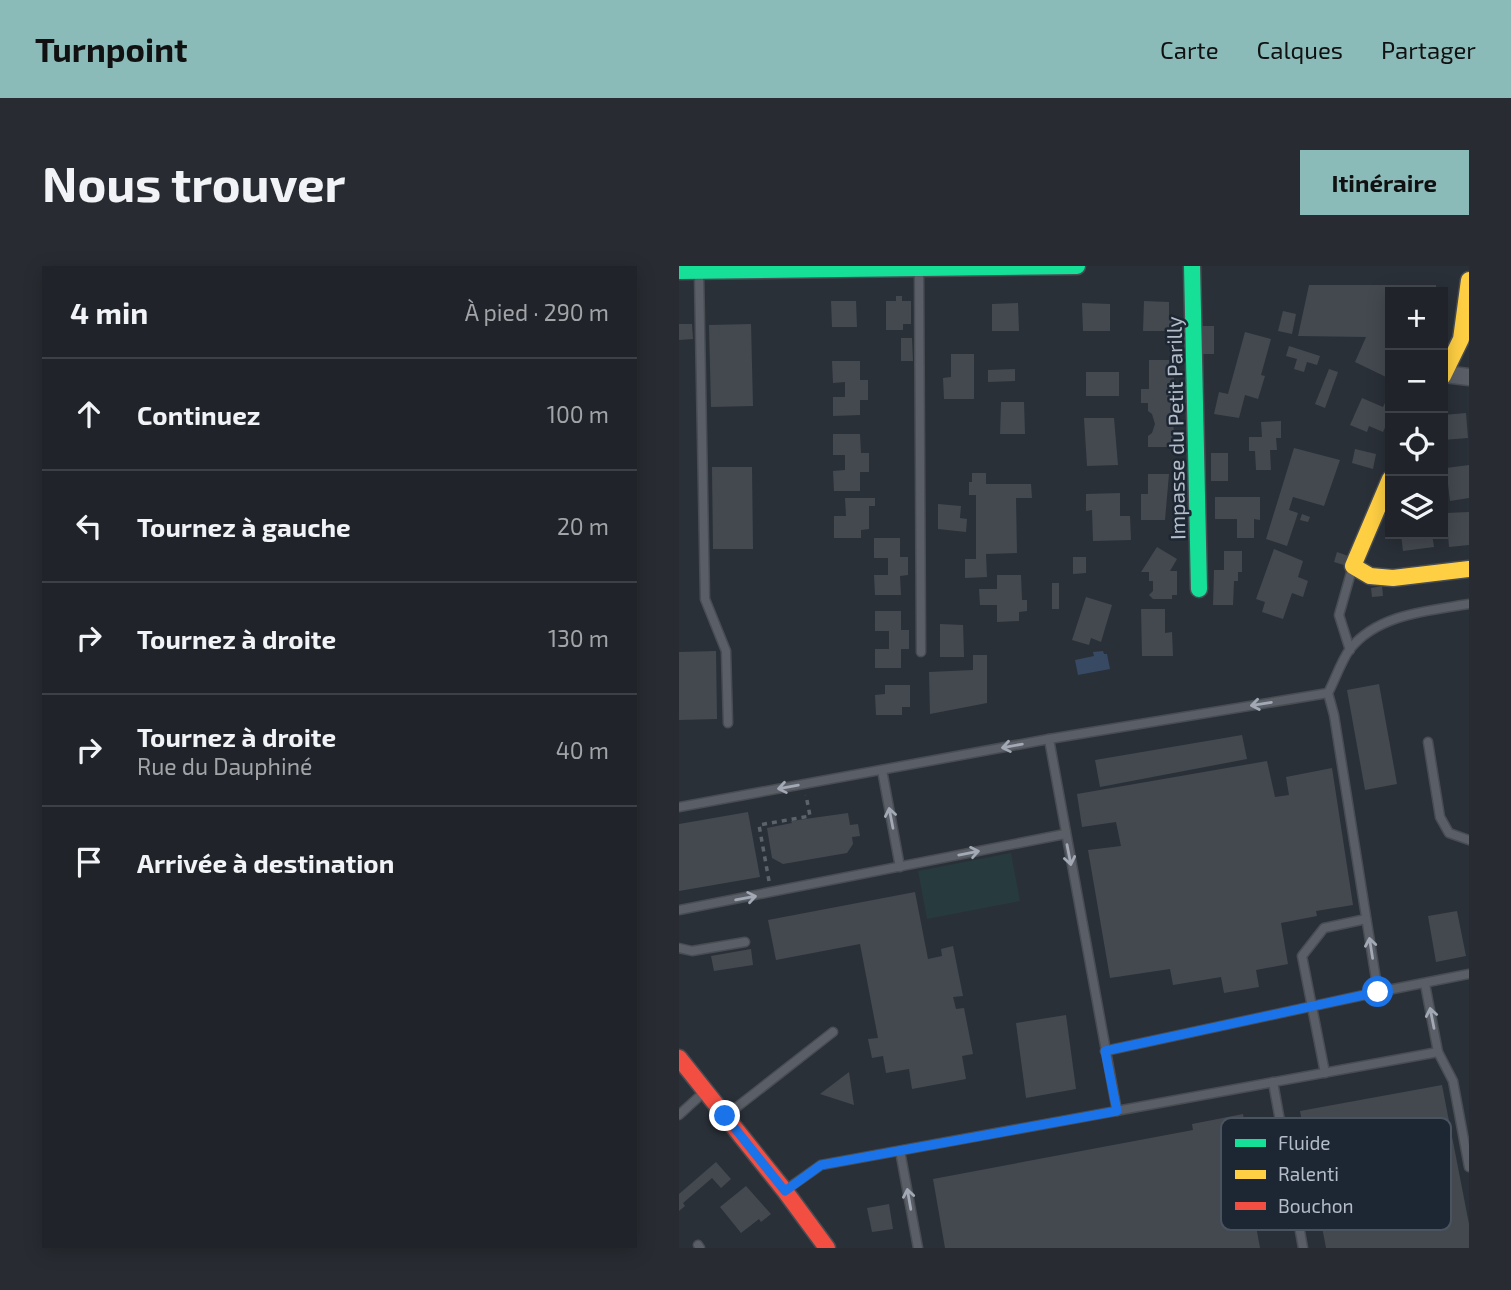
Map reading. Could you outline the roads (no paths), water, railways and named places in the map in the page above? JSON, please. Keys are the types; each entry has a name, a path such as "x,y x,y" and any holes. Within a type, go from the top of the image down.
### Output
{"street":[{"path":"679,271 1077,266"},
{"name":"Impasse du Petit Parilly","path":"1192,266 1199,589"},
{"path":"1448,367 1461,339 1469,280 1466,266"},
{"path":"1448,375 1469,377"},
{"path":"1385,491 1353,566 1370,576 1393,578 1469,569"},
{"path":"679,1058 785,1191 825,1247"}],"lane":[{"path":"919,268 921,652"},
{"path":"699,271 705,599 726,651 728,723"},
{"path":"1350,650 1339,615 1353,566"},
{"path":"1378,992 1334,715 1328,693 1350,650 1367,635 1398,616 1469,604"},
{"path":"679,807 1049,739 1328,693"},
{"path":"1049,739 1117,1111"},
{"path":"1428,742 1440,817 1449,833 1469,840"},
{"path":"882,770 901,867"},
{"path":"679,910 1065,834"},
{"path":"1325,1073 1303,956 1324,928 1366,919"},
{"path":"679,948 692,951 745,942"},
{"path":"1105,1051 1469,974"},
{"path":"1425,984 1439,1052 1453,1082 1469,1167"},
{"path":"725,1116 833,1032"},
{"path":"785,1191 821,1165 1439,1052"},
{"path":"1273,1082 1280,1118"},
{"path":"679,1115 705,1091"},
{"path":"900,1151 918,1248"},
{"path":"1300,1230 1303,1248"}],"water":[{"path":"1103,651 1107,654 1110,669 1078,675 1075,660 1094,656 1093,652"}]}
